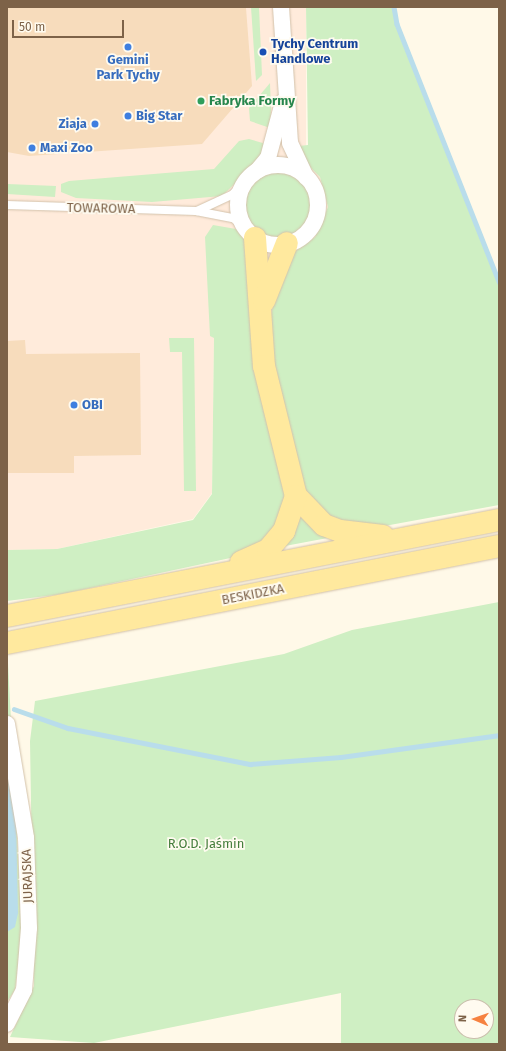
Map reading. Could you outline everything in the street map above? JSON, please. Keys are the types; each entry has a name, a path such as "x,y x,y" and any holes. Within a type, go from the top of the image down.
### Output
{"main road":[{"path":"250,233 261,311 266,378 296,496 324,525 340,531 412,537"},
{"path":"261,311 287,244"},
{"path":"208,578 268,550 284,531 296,496"},
{"name":"BESKIDZKA","path":"7,616 499,520"},
{"name":"BESKIDZKA","path":"7,643 499,546"}],"street":[{"name":"TOWAROWA","path":"280,7 290,143 307,178"},
{"name":"TOWAROWA","path":"253,174 268,158 286,88"},
{"path":"284,166 307,178 314,189 316,215 305,235 287,244 265,243 250,233 238,202 253,174 284,166"},
{"name":"JURAJSKA","path":"7,724 26,838 29,928 24,990 7,1024"}],"lane":[{"name":"TOWAROWA","path":"196,211 233,194 253,174"},
{"name":"TOWAROWA","path":"7,205 196,211 233,218 250,233"}],"shaded area":[{"path":"7,7 306,7 306,163 320,177 328,207 315,237 289,256 277,288 273,318 236,336 214,337 212,493 193,519 57,549 7,550"}],"green space":[{"path":"251,7 259,7 262,75 256,81"},
{"path":"306,7 394,7 397,24 499,278 499,505 368,529 337,525 307,496 274,381 268,328 277,288 289,256 315,237 328,207 320,177 304,161 299,146 308,145"},
{"path":"270,83 270,128 250,121 249,108"},
{"path":"249,139 266,144 259,160 222,196 152,202 76,198 61,192 61,184 69,181 214,169 239,141"},
{"path":"273,172 285,172 297,177 307,187 312,199 310,218 297,233 285,238 273,238 261,233 251,223 246,211 246,199 251,187 261,177"},
{"path":"7,184 56,186 55,197 7,194"},
{"path":"213,225 236,229 247,240 287,499 277,533 235,557 62,594 7,601 7,550 57,549 193,520 212,494 214,338 210,336 205,237"},
{"path":"169,338 194,338 196,491 184,491 182,352 170,352"},
{"path":"300,508 333,537 285,546"},
{"name":"R.O.D. Jaśmin","path":"499,602 499,1044 341,1044 341,993 94,1043 10,1037 34,986 30,741 35,701 284,654 352,630"},
{"path":"8,663 22,933 15,990 7,1002"}],"water":[{"path":"7,762 16,817 18,913 15,927 7,932"}],"building":[{"name":"Gemini Park Tychy","path":"7,7 246,8 252,86 202,144 29,156 7,152"},
{"name":"OBI","path":"25,340 26,354 140,353 141,455 74,456 74,473 7,473 7,341"}],"waterway":[{"path":"394,7 397,24 499,281"},
{"path":"14,709 68,728 250,764 341,757 499,735"}],"place":[{"name":"Gemini Park Tychy","path":"128,47"},
{"name":"Tychy Centrum Handlowe","path":"263,52"},
{"name":"Fabryka Formy","path":"201,101"},
{"name":"Big Star","path":"128,116"},
{"name":"Ziaja","path":"95,124"},
{"name":"Maxi Zoo","path":"32,148"},
{"name":"OBI","path":"74,405"}]}
